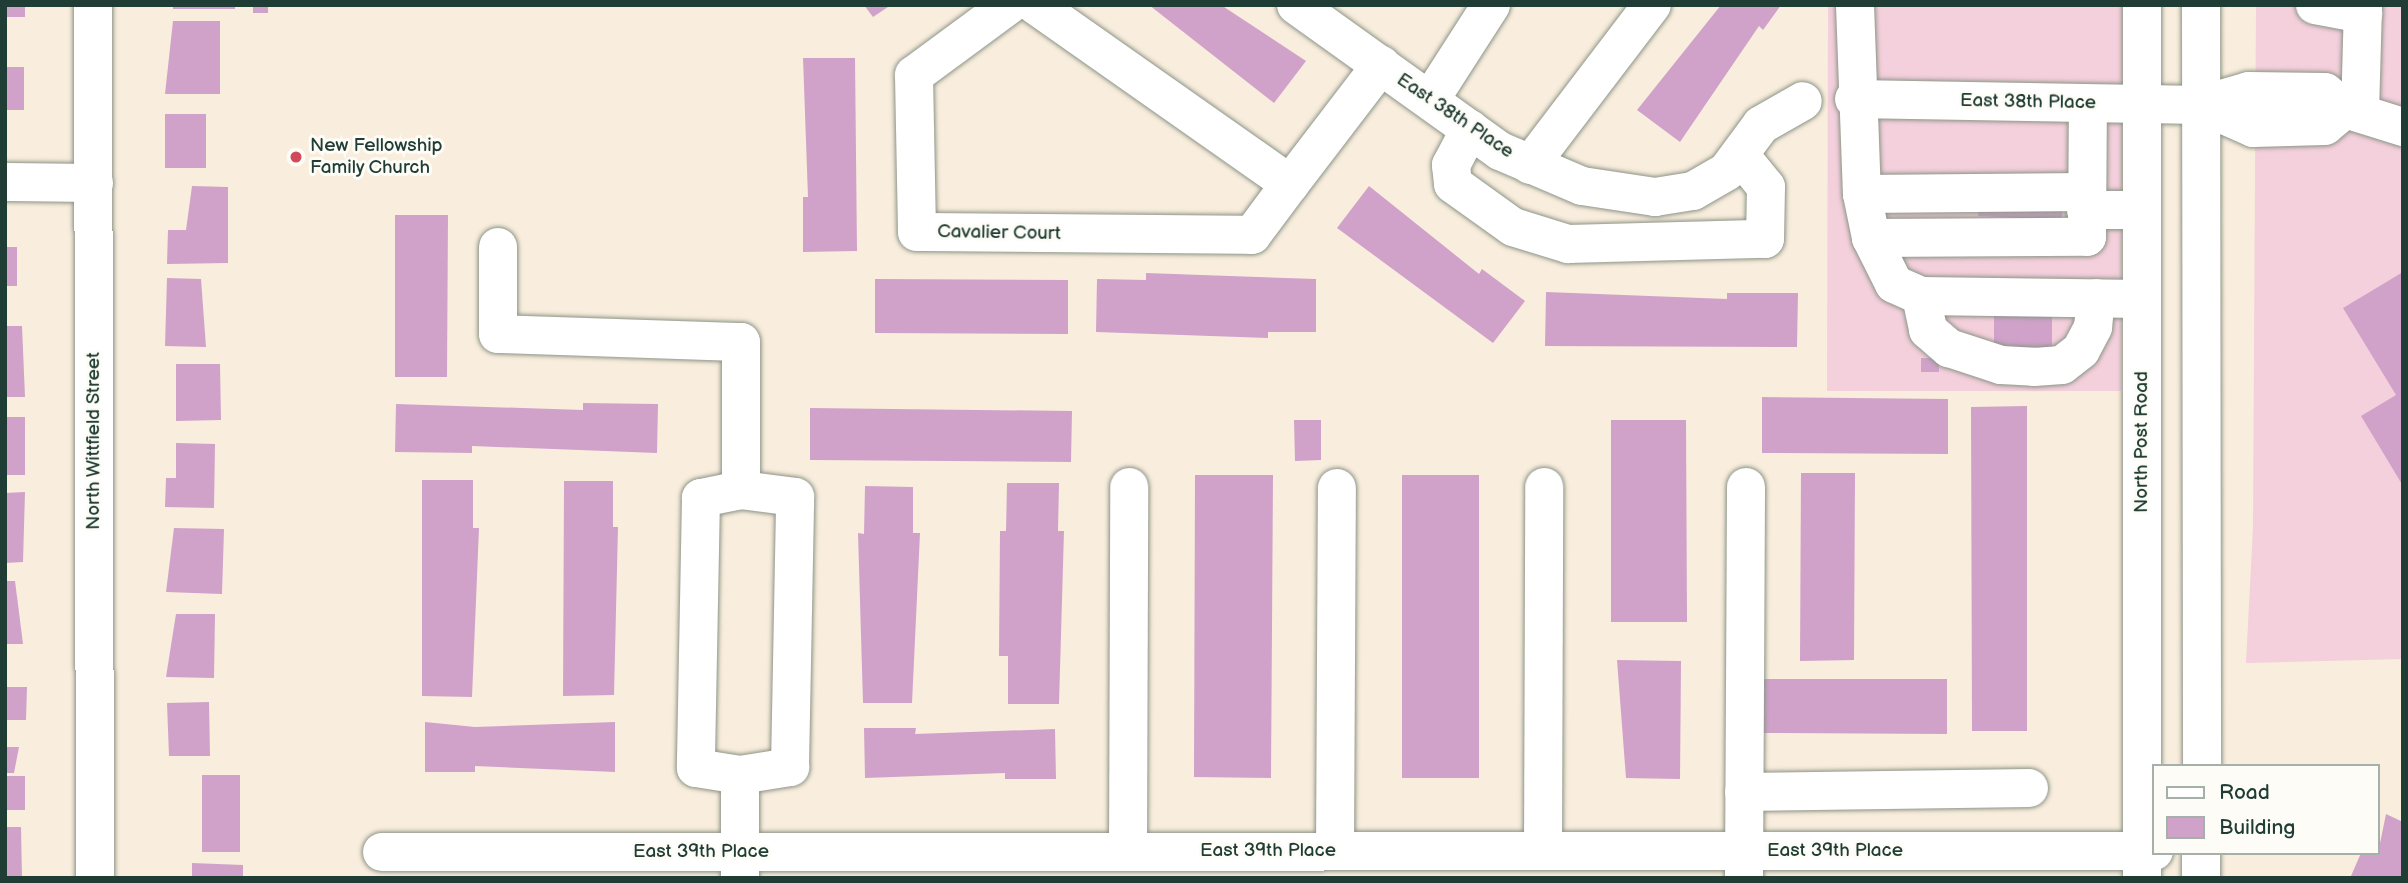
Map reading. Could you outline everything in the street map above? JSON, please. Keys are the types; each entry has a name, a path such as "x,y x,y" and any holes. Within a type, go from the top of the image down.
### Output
{"street":[{"name":"North Wittfield Street","path":"93,5 95,878"},
{"name":"Cavalier Court","path":"1009,5 914,75 917,232 1252,235 1381,65"},
{"path":"1035,5 1290,184"},
{"name":"East 38th Place","path":"1296,5 1469,129 1530,165 1582,186 1655,197 1703,187 1740,155 1761,125 1803,101"},
{"path":"1430,100 1491,5"},
{"path":"1530,165 1653,5"},
{"path":"1855,5 1854,99 1861,194 1871,238 1894,284 1921,296 2141,299"},
{"name":"North Post Road","path":"2142,5 2141,299 2146,860"},
{"path":"2201,5 2202,764"},
{"path":"2315,5 2363,10 2353,111"},
{"name":"East 38th Place","path":"1854,99 2201,105"},
{"path":"2086,213 2088,104"},
{"path":"2201,105 2253,128 2325,126 2353,111 2403,127"},
{"path":"1469,129 1451,165 1452,184 1513,227 1568,244 1765,239 1766,187 1740,155"},
{"path":"5,183 94,183"},
{"path":"1861,194 2086,213"},
{"path":"1871,238 2086,213 2141,210"},
{"path":"498,247 498,334 741,342 741,490"},
{"path":"1921,296 1928,330 1950,348 2001,365 2034,367 2062,365 2081,350 2093,327 2096,298"},
{"path":"1128,852 1129,487"},
{"path":"1544,487 1544,851"},
{"path":"1744,864 1746,487"},
{"path":"1316,860 1337,488"},
{"path":"741,490 794,497 794,509 790,767 740,775 696,768 702,498 741,490"},
{"path":"740,775 740,865"},
{"path":"1744,792 2029,788"},
{"name":"East 39th Place","path":"382,852 740,865 834,865 1128,852 1193,864 1544,851 1744,864 2146,860"},
{"path":"2201,855 2201,878"}],"shaded area":[{"path":"1828,5 2123,5 2121,391 1827,391"},
{"path":"2256,5 2403,5 2403,659 2246,663 2253,527"}],"building":[{"path":"5,5 25,5 25,17 5,17"},
{"path":"173,5 235,5 235,9 173,9"},
{"path":"253,5 268,5 268,13 253,13"},
{"path":"864,5 891,5 873,17"},
{"path":"1149,5 1221,5 1306,61 1274,103"},
{"path":"1721,5 1781,5 1763,30 1759,26 1680,142 1637,110"},
{"path":"173,21 220,21 220,94 165,94"},
{"path":"803,58 855,58 857,251 803,252 803,197 808,197"},
{"path":"5,67 24,67 24,110 5,110"},
{"path":"165,114 206,114 206,168 165,168"},
{"path":"192,186 228,187 228,263 167,264 168,230 186,230"},
{"path":"1369,186 1479,274 1482,269 1525,301 1493,343 1337,228"},
{"path":"1979,199 2063,203 2061,227 2038,219 1978,216"},
{"path":"395,215 448,215 447,377 395,377"},
{"path":"5,247 17,247 17,286 5,286"},
{"path":"2403,272 2403,486 2361,416 2396,395 2343,308"},
{"path":"1146,273 1316,279 1316,332 1268,332 1268,338 1096,332 1097,279 1146,280"},
{"path":"167,278 201,279 206,347 165,346"},
{"path":"875,279 1068,280 1068,334 875,333"},
{"path":"1546,292 1727,299 1727,293 1798,293 1797,347 1545,346"},
{"path":"1994,302 2052,302 2052,353 1994,352"},
{"path":"5,326 22,326 25,397 5,397"},
{"path":"1921,358 1939,358 1939,372 1921,372"},
{"path":"176,364 220,364 221,420 176,421"},
{"path":"1762,397 1948,399 1948,454 1762,453"},
{"path":"583,403 658,404 657,453 472,446 472,453 395,452 396,404 583,410"},
{"path":"2027,406 2027,731 1972,731 1971,407"},
{"path":"810,408 1072,411 1071,462 810,460"},
{"path":"5,417 25,417 25,475 5,475"},
{"path":"1294,420 1321,420 1321,460 1295,461"},
{"path":"1611,420 1686,420 1687,622 1611,622"},
{"path":"176,443 215,444 214,508 165,507 166,478 176,478"},
{"path":"1801,473 1855,473 1854,660 1800,661"},
{"path":"1195,475 1273,475 1271,778 1194,777"},
{"path":"1402,475 1479,475 1479,778 1402,778"},
{"path":"422,480 473,480 473,528 479,528 472,697 422,696"},
{"path":"564,481 613,481 613,527 618,527 614,695 563,696"},
{"path":"1007,483 1059,483 1058,531 1064,531 1059,704 1008,704 1008,656 999,656 1000,531 1006,531"},
{"path":"865,486 913,487 913,533 920,533 912,703 863,703 858,533 864,534"},
{"path":"25,492 23,562 5,563 5,493"},
{"path":"174,528 224,529 222,594 166,592"},
{"path":"5,581 15,581 23,644 5,644"},
{"path":"176,614 215,614 214,678 166,677"},
{"path":"1617,660 1681,661 1680,779 1626,778"},
{"path":"1762,679 1947,679 1947,734 1762,733"},
{"path":"5,687 27,687 26,720 5,720"},
{"path":"209,702 210,756 169,756 167,703"},
{"path":"425,722 475,727 615,722 615,772 475,766 475,772 425,772"},
{"path":"864,728 916,728 915,734 1055,729 1056,779 1005,779 1005,773 865,778"},
{"path":"5,747 19,747 14,773 5,773"},
{"path":"202,775 240,775 240,852 202,852"},
{"path":"5,776 25,776 25,810 5,810"},
{"path":"2386,814 2403,822 2403,878 2351,876 2360,855 2380,855"},
{"path":"5,827 21,827 22,878 5,878"},
{"path":"192,863 243,865 243,878 192,878"}],"place":[{"name":"New Fellowship Family Church","path":"296,157"}]}
